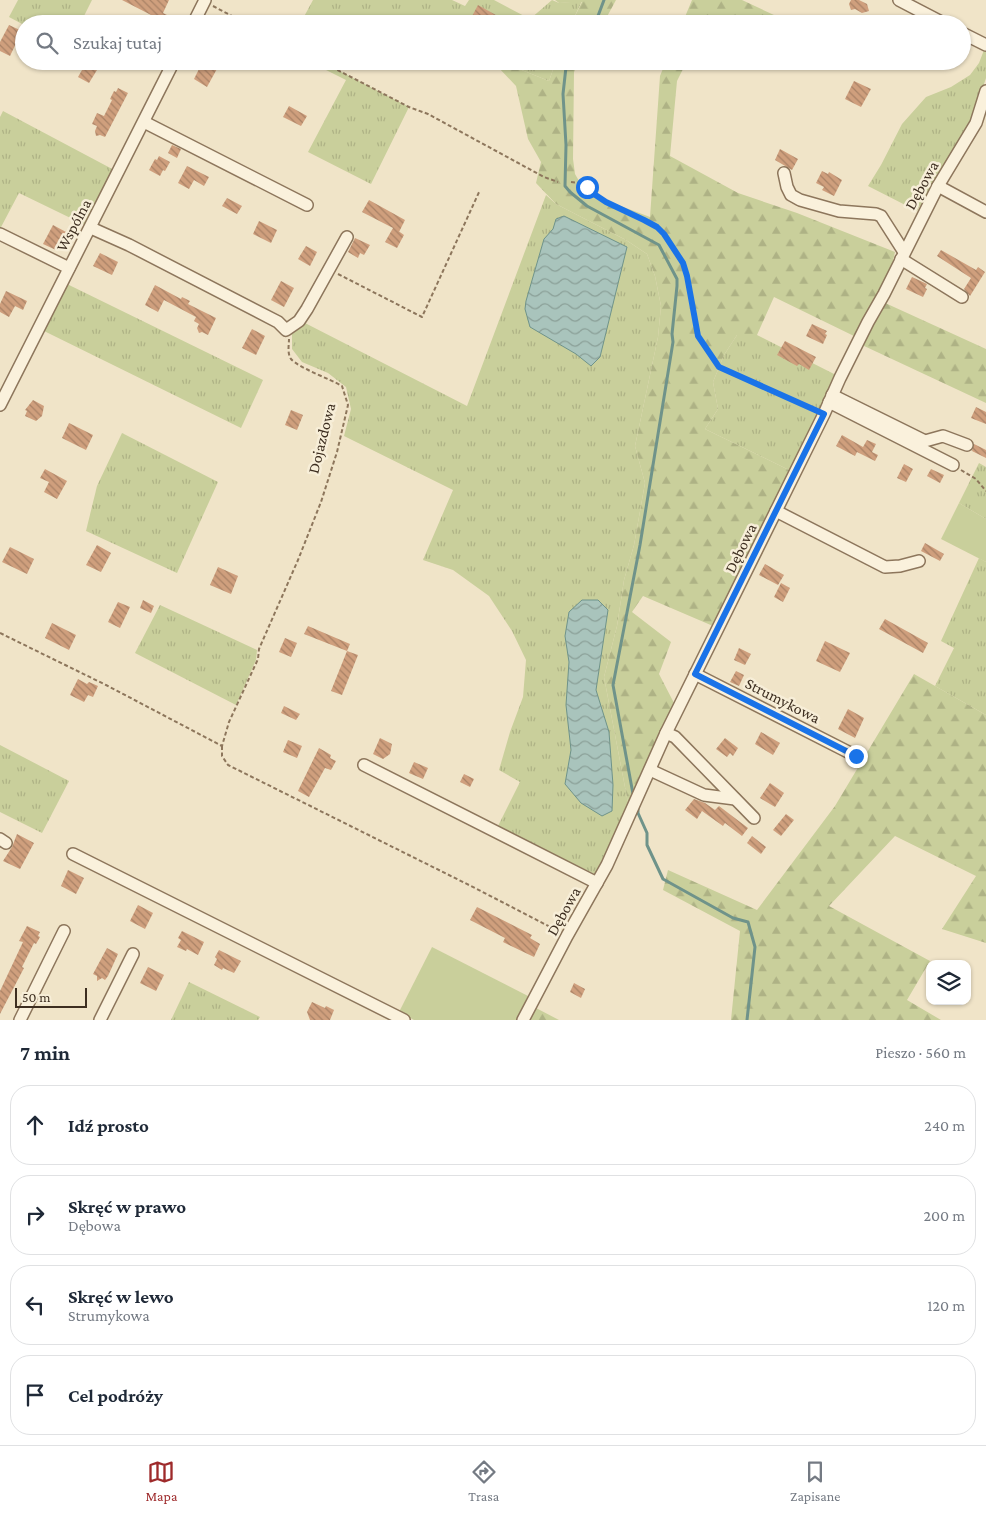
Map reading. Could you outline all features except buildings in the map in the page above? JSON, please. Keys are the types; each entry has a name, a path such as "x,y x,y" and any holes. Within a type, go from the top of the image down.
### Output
{"street":[{"path":"899,0 928,15"},
{"path":"197,15 204,1"},
{"path":"971,38 986,45"},
{"name":"Wspólna","path":"0,404 170,70"},
{"name":"Dębowa","path":"523,1020 607,865 666,733 824,414 830,398 938,186 976,123 986,91"},
{"path":"144,122 306,205"},
{"path":"784,173 786,186 791,195 800,200 839,211 881,216 903,255 962,297"},
{"path":"938,186 986,212"},
{"path":"91,228 129,245 278,322 286,330 299,321 307,309 346,237"},
{"path":"0,234 69,268"},
{"path":"830,398 925,441 943,436 966,445"},
{"path":"830,398 953,466"},
{"path":"776,511 885,567 900,566 919,561"},
{"name":"Strumykowa","path":"695,674 856,756"},
{"path":"666,733 675,737 754,818"},
{"path":"364,765 597,883"},
{"path":"650,770 704,795 735,799"},
{"path":"73,854 404,1020"},
{"path":"20,1020 64,931"},
{"path":"100,1020 133,954"}],"path":[{"path":"204,1 230,15"},
{"path":"337,70 409,107 428,114 544,177 558,182"},
{"path":"571,182 580,183 606,202 657,227 664,234 683,263 698,336 719,367 824,414"},
{"path":"329,270 422,316 480,190"},
{"name":"Dojazdowa","path":"222,746 230,722 258,659 259,649 274,618 321,502 337,452 348,406 342,386 297,364 290,358 288,351 289,337 286,330"},
{"path":"953,466 976,479 986,491"},
{"path":"0,633 106,684 222,746 222,756 228,765 466,883 567,936"}],"green space":[{"path":"18,0 92,0 84,15 15,15 15,20 9,17"},
{"path":"313,0 452,0 465,6 469,0 494,0 522,15 305,15"},
{"path":"552,0 559,3 582,1 575,15 535,15"},
{"path":"555,0 616,0 608,15 576,15 582,2 559,3"},
{"path":"692,0 742,0 774,15 686,15"},
{"path":"984,50 986,51 986,78 972,120 917,211 868,186 902,124 926,97 951,87 970,75 979,63"},
{"path":"326,70 337,70 409,107 371,184 308,152 346,80"},
{"path":"501,70 522,70 549,81 553,70 575,70 573,159 575,174 586,193 650,217 660,76 662,70 682,70 677,81 670,156 738,193 797,213 895,252 892,265 856,337 774,297 757,335 737,335 724,355 713,382 718,409 705,429 791,471 713,626 643,596 632,612 671,642 659,674 674,703 628,803 604,677 617,626 624,580 634,545 645,483 635,446 658,337 661,306 655,276 647,254 626,240 556,204 536,183 541,162 528,139 516,86"},
{"path":"522,70 553,70 549,81"},
{"path":"3,111 116,171 87,226 19,193 0,229 0,117"},
{"path":"546,195 556,204 626,240 647,254 655,276 661,306 658,337 635,446 645,483 634,545 624,580 617,626 604,677 628,803 597,875 497,828 520,782 499,770 523,697 526,660 512,631 489,596 453,570 423,560 453,490 344,436 351,409 346,387 328,373 302,362 292,349 292,334 305,323 467,406"},
{"path":"67,284 263,380 241,428 42,330"},
{"path":"883,302 986,349 986,403 862,345"},
{"path":"737,335 757,335 836,375 791,471 705,429 718,409 713,382 724,355"},
{"path":"122,433 218,482 177,573 86,531 97,486"},
{"path":"979,463 986,467 986,519 959,503"},
{"path":"959,503 986,519 986,562 941,539"},
{"path":"979,558 986,562 986,715 935,686 954,648 941,641"},
{"path":"160,605 257,650 256,660 236,705 135,653"},
{"path":"914,674 986,715 986,943 942,929 976,876 895,836 829,906 928,960 926,960 926,968 907,1000 941,1020 731,1020 740,931 663,890 668,870 757,910 835,806"},
{"path":"0,745 69,781 42,833 0,812"},
{"path":"432,947 528,996 516,1020 414,1020 399,1012"},
{"path":"189,982 260,1017 258,1020 171,1020"},
{"path":"536,1008 559,1020 530,1020"}],"water":[{"path":"564,216 627,247 600,357 591,366 576,354 530,327 525,309 544,239 553,229 556,219"},
{"path":"582,600 598,600 608,610 596,690 609,732 613,785 612,811 602,816 581,803 565,784 571,750 566,705 569,662 565,636 569,612"}],"waterway":[{"path":"598,15 604,0"},
{"path":"566,70 563,94 566,145 565,186 587,206 659,245 677,279 672,334 673,342 640,545 613,685 633,794"},
{"path":"638,808 638,813 647,833 647,845 663,879 733,918 748,922 755,947 747,1020"}],"route":[{"path":"587,187 606,202 657,227 664,234 683,263 698,336 719,367 824,414 695,674 856,756"}]}
